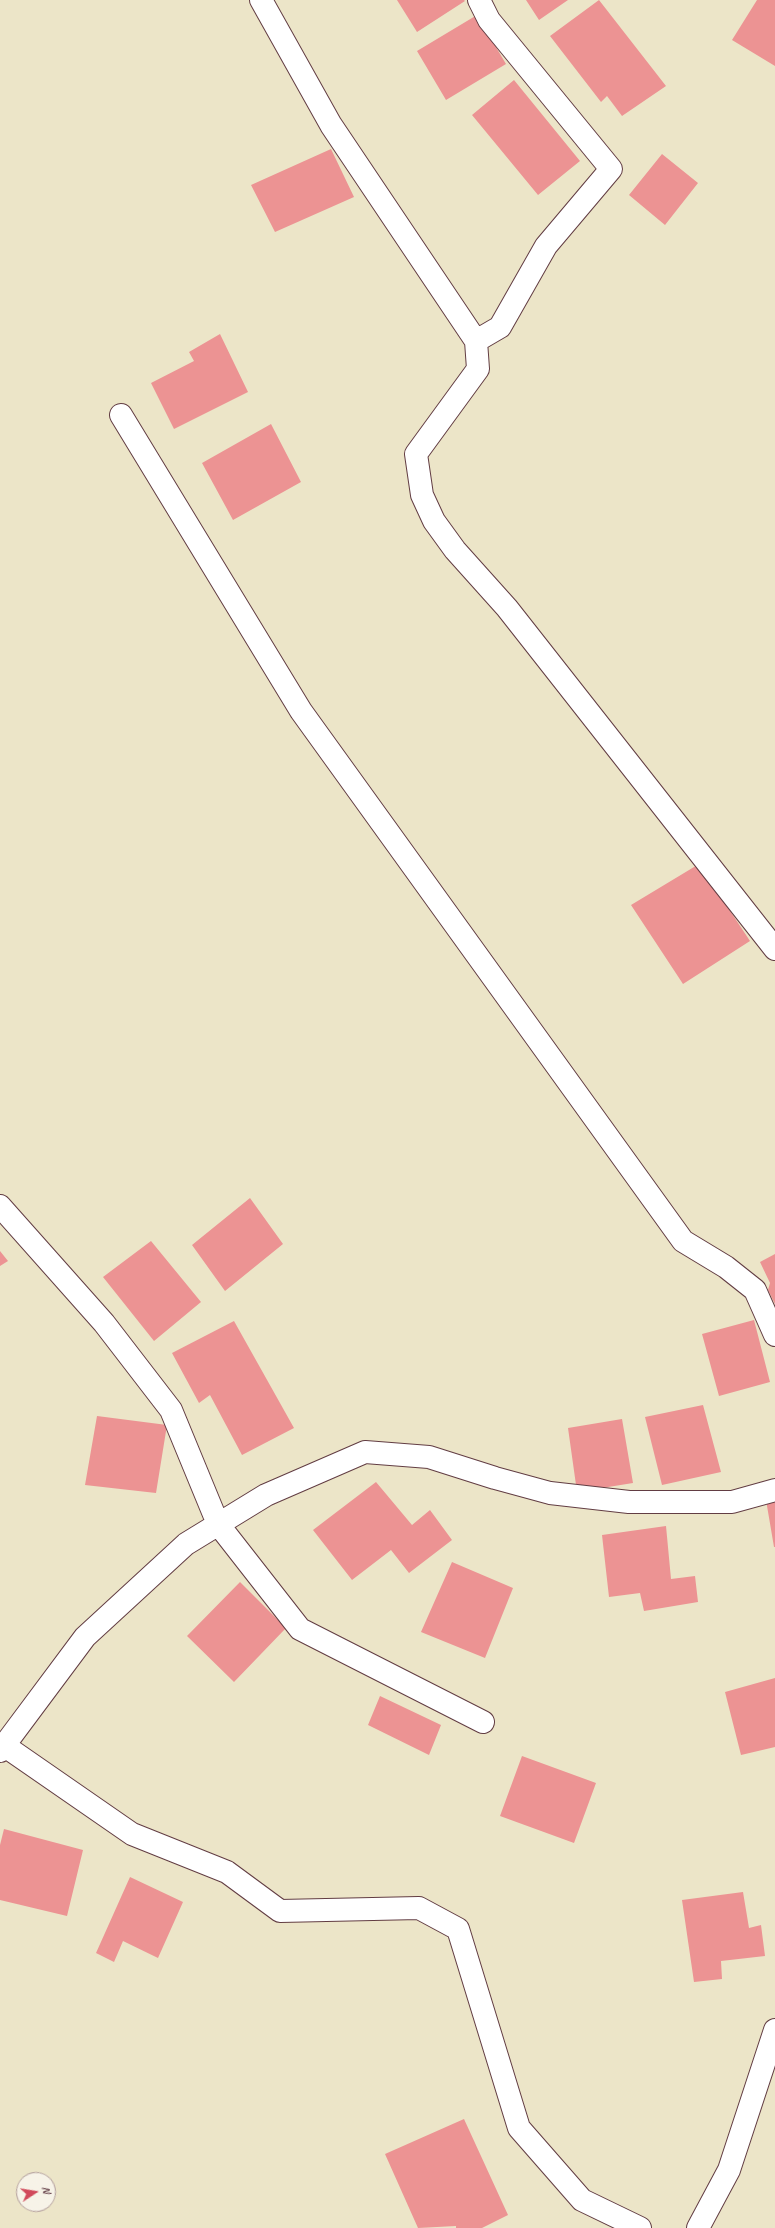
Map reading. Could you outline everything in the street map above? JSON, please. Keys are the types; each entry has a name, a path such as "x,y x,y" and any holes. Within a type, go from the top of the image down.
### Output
{"street":[{"path":"262,0 331,124 476,340 478,369 416,454 422,495 434,520 455,550 507,608 775,949"},
{"path":"476,340 500,327 546,246 611,169 489,20 479,0"},
{"path":"121,414 301,711 682,1241 726,1267 755,1290 775,1335"},
{"path":"0,1206 104,1323 171,1410 218,1524 300,1629 483,1722"},
{"path":"640,2228 582,2200 519,2128 458,1928 419,1908 280,1911 227,1872 132,1834 3,1749 85,1636 186,1544 266,1495 365,1452 429,1457 495,1478 550,1492 629,1502 732,1502 775,1490"},
{"path":"698,2228 729,2170 775,2030"}],"building":[{"path":"397,0 464,0 465,1 417,32"},
{"path":"526,0 568,0 539,20"},
{"path":"599,0 666,86 622,116 607,96 601,102 550,36"},
{"path":"757,0 775,0 775,66 732,40"},
{"path":"477,15 506,64 446,100 417,51"},
{"path":"514,80 580,161 538,195 472,115"},
{"path":"331,149 354,197 275,232 251,185"},
{"path":"662,154 698,183 665,225 629,195"},
{"path":"220,334 248,392 174,429 151,383 194,361 189,352"},
{"path":"271,424 301,482 233,520 202,463"},
{"path":"699,864 750,941 683,984 631,905"},
{"path":"250,1198 283,1244 225,1291 192,1245"},
{"path":"151,1241 201,1302 154,1341 103,1277"},
{"path":"0,1251 8,1261 0,1266"},
{"path":"775,1254 775,1304 768,1290 770,1283 760,1262"},
{"path":"754,1320 770,1382 719,1396 702,1334"},
{"path":"234,1321 294,1428 242,1455 210,1395 199,1403 172,1353"},
{"path":"703,1405 721,1472 662,1485 645,1417"},
{"path":"97,1416 167,1425 156,1493 85,1485"},
{"path":"622,1419 633,1483 577,1492 568,1428"},
{"path":"376,1482 412,1525 430,1510 452,1540 409,1573 391,1550 352,1580 313,1530"},
{"path":"775,1498 775,1547 774,1547 766,1500"},
{"path":"666,1526 671,1579 695,1576 698,1602 644,1611 640,1593 609,1597 602,1535"},
{"path":"452,1562 513,1588 485,1658 421,1632"},
{"path":"240,1582 286,1628 234,1682 187,1636"},
{"path":"775,1678 775,1747 741,1755 725,1692"},
{"path":"380,1696 441,1725 429,1755 368,1725"},
{"path":"522,1756 596,1783 574,1843 500,1816"},
{"path":"4,1829 83,1850 67,1916 0,1900 0,1845"},
{"path":"130,1877 183,1902 158,1958 123,1941 114,1962 96,1953"},
{"path":"743,1892 749,1928 761,1925 765,1956 721,1961 722,1979 694,1982 682,1900"},
{"path":"464,2119 508,2215 482,2228 456,2228 456,2226 418,2228 385,2154"}]}
